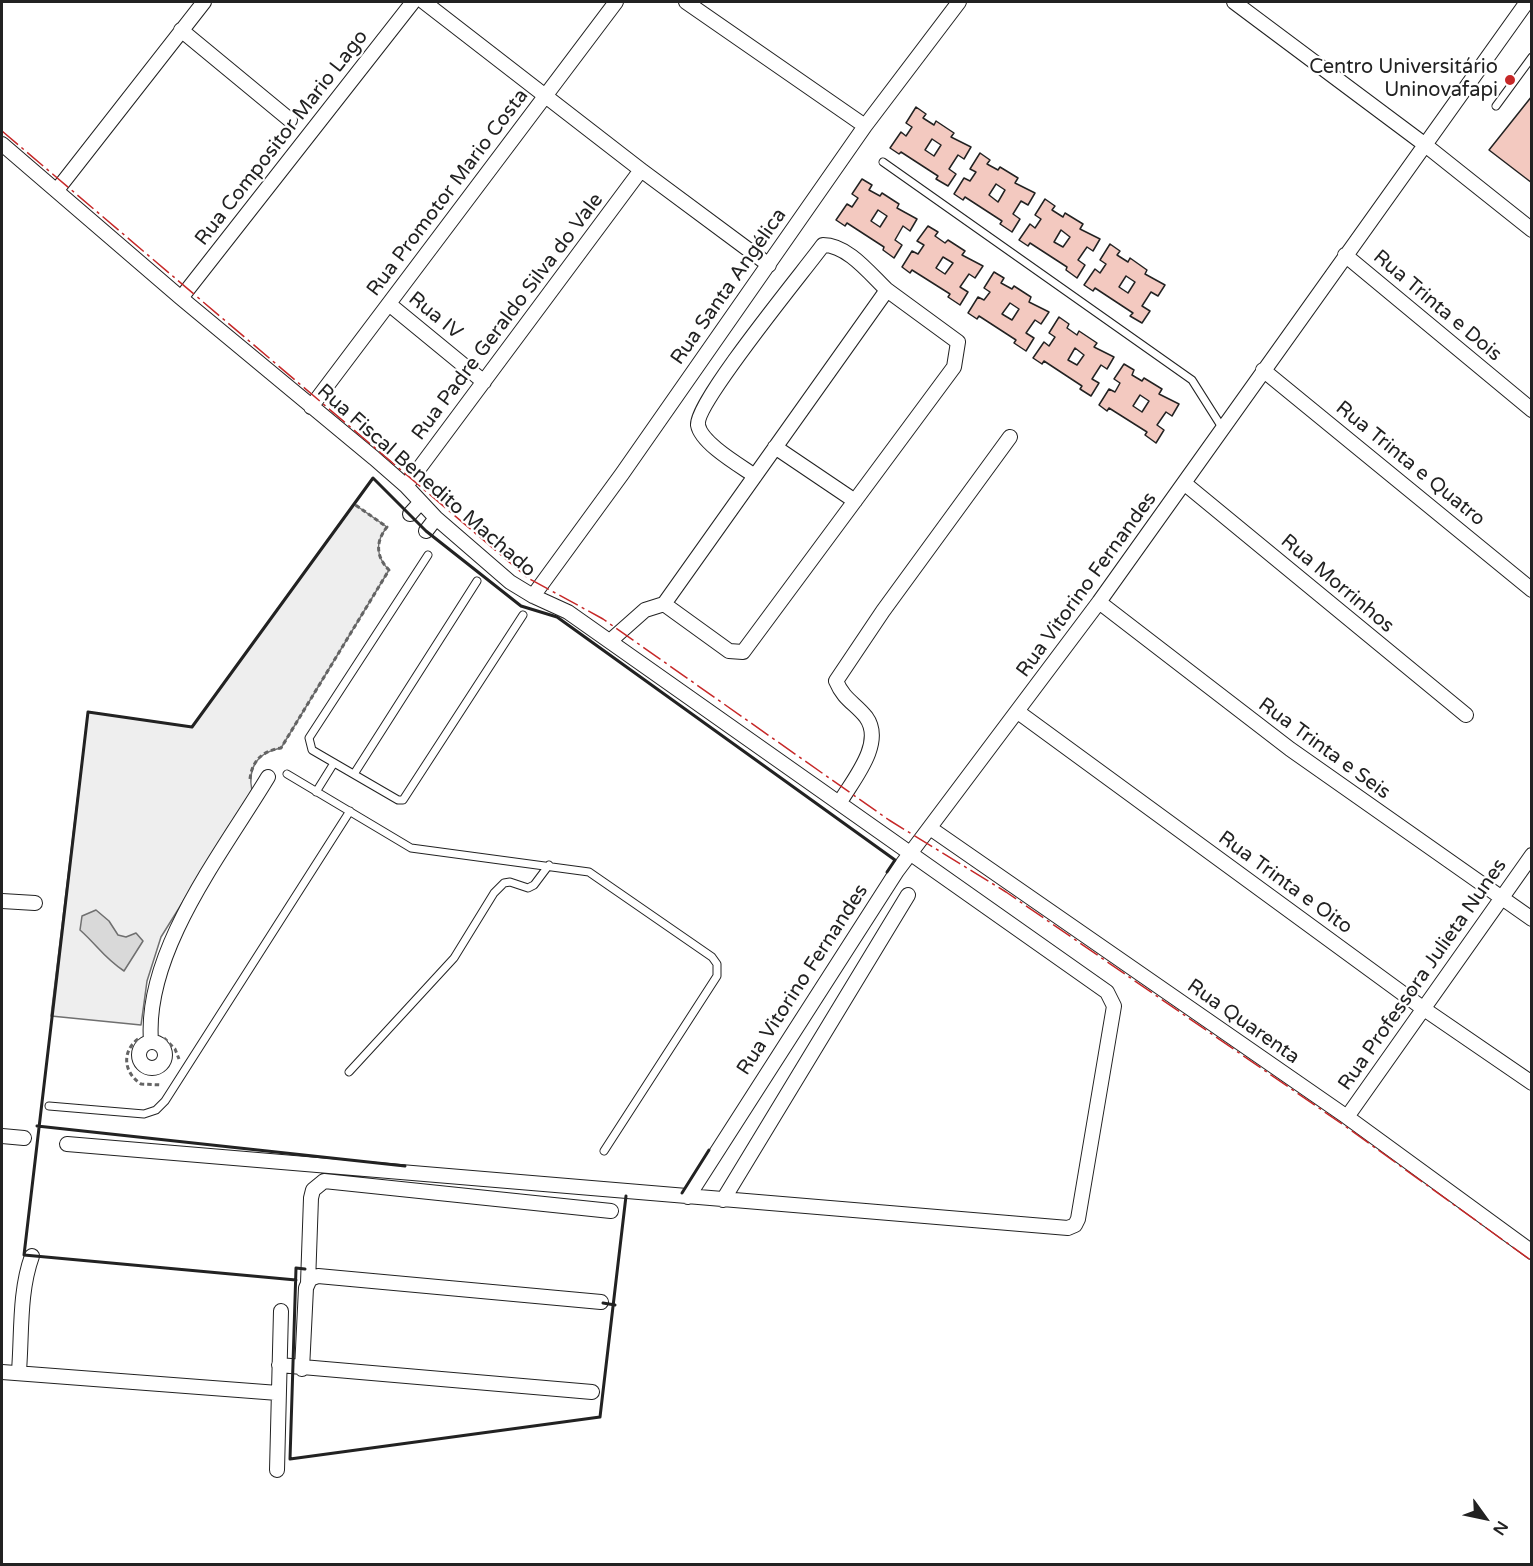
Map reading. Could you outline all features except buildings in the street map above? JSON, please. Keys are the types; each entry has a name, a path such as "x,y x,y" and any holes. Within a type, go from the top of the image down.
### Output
{"street":[{"path":"57,190 204,2"},
{"name":"Rua Compositor Mario Lago","path":"181,298 413,2"},
{"path":"424,2 641,170 769,265"},
{"name":"Rua Promotor Mario Costa","path":"311,407 616,2"},
{"path":"686,2 865,126"},
{"name":"Rua Santa Angélica","path":"533,596 622,474 865,126 959,2"},
{"path":"1234,2 1424,144 1532,230"},
{"name":"Rua Vitorino Fernandes","path":"688,1197 859,927 912,852 1099,602 1527,2"},
{"path":"181,30 290,120"},
{"name":"Rua Fiscal Benedito Machado","path":"2,144 181,298 406,486 436,518 510,582 533,596 568,612 610,641 912,852 1107,992 1112,999 1114,1006 1078,1219 1075,1225 1068,1228 723,1200"},
{"name":"Rua Padre Geraldo Silva do Vale","path":"406,486 641,170"},
{"path":"664,604 729,651 743,652 954,367 958,354 958,342 887,290 846,253 832,245 824,245 702,408 698,423 702,437 754,476"},
{"name":"Rua Trinta e Dois","path":"1345,255 1532,410"},
{"path":"610,641 645,610 664,604 887,290"},
{"name":"Rua IV","path":"389,304 484,382"},
{"name":"Rua Trinta e Quatro","path":"1263,370 1532,590"},
{"path":"840,802 866,758 873,734 867,718 842,694 836,681 877,620 1010,436"},
{"path":"775,447 855,501"},
{"name":"Rua Morrinhos","path":"1184,483 1466,715"},
{"path":"410,514 420,503"},
{"path":"426,531 436,518"},
{"name":"Rua Trinta e Seis","path":"1099,602 1290,749 1532,919"},
{"name":"Rua Trinta e Oito","path":"1018,712 1424,1009 1532,1083"},
{"path":"151,1041 150,1027 157,982 169,940 268,777"},
{"name":"Rua Quarenta","path":"930,828 1347,1117 1532,1252"},
{"name":"Rua Professora Julieta Nunes","path":"1347,1117 1532,855"},
{"path":"67,1144 723,1200 908,895"},
{"path":"2,901 34,903"},
{"path":"2,1136 24,1138"},
{"path":"302,1369 311,1198 314,1190 324,1181 611,1211"},
{"path":"20,1371 22,1300 32,1256"},
{"path":"308,1283 318,1276 602,1302"},
{"path":"277,1470 281,1311"},
{"path":"279,1365 302,1369 592,1392"},
{"path":"2,1372 20,1371 278,1393"}],"lane":[{"path":"1496,106 1532,57"},
{"path":"883,162 1192,380 1223,429"},
{"path":"428,555 309,738 312,750 398,800 403,800 523,615"},
{"path":"354,774 477,581"},
{"path":"316,792 334,763"},
{"path":"287,774 411,848 589,872 693,942 717,964 717,976 604,1151"},
{"path":"49,1106 144,1114 156,1110 165,1101 350,812"},
{"path":"349,1072 433,984 453,958 494,893 504,883 510,882 528,888 534,885 549,865"}],"path":[{"path":"250,781 255,762 262,754 281,748 389,570 380,557 378,549 382,534 387,527 354,504"},
{"path":"162,1029 162,1036 175,1049 179,1065"},
{"path":"140,1031 140,1037 129,1049 126,1057 129,1073 141,1084 149,1087 165,1084"}],"shaded area":[{"path":"354,504 387,527 380,538 379,555 389,570 281,748 266,753 256,762 251,775 252,791 161,937 147,981 141,1025 51,1016 88,712 192,727"},
{"path":"96,910 109,921 118,935 126,937 136,933 143,941 124,971 80,930 82,916"}],"wall":[{"path":"296,1280 24,1255 88,712 192,727 373,478 426,531 521,606 557,617 895,860 887,872"},
{"path":"37,1126 405,1166"},
{"path":"682,1193 709,1150"},
{"path":"305,1269 296,1268 290,1459 600,1417 626,1196"},
{"path":"603,1303 615,1305"}],"power":[{"path":"2,131 528,578 603,619 889,820 1006,892 1345,1126 1532,1261"}],"place":[{"name":"Centro Universitário Uninovafapi","path":"1510,80"}]}
